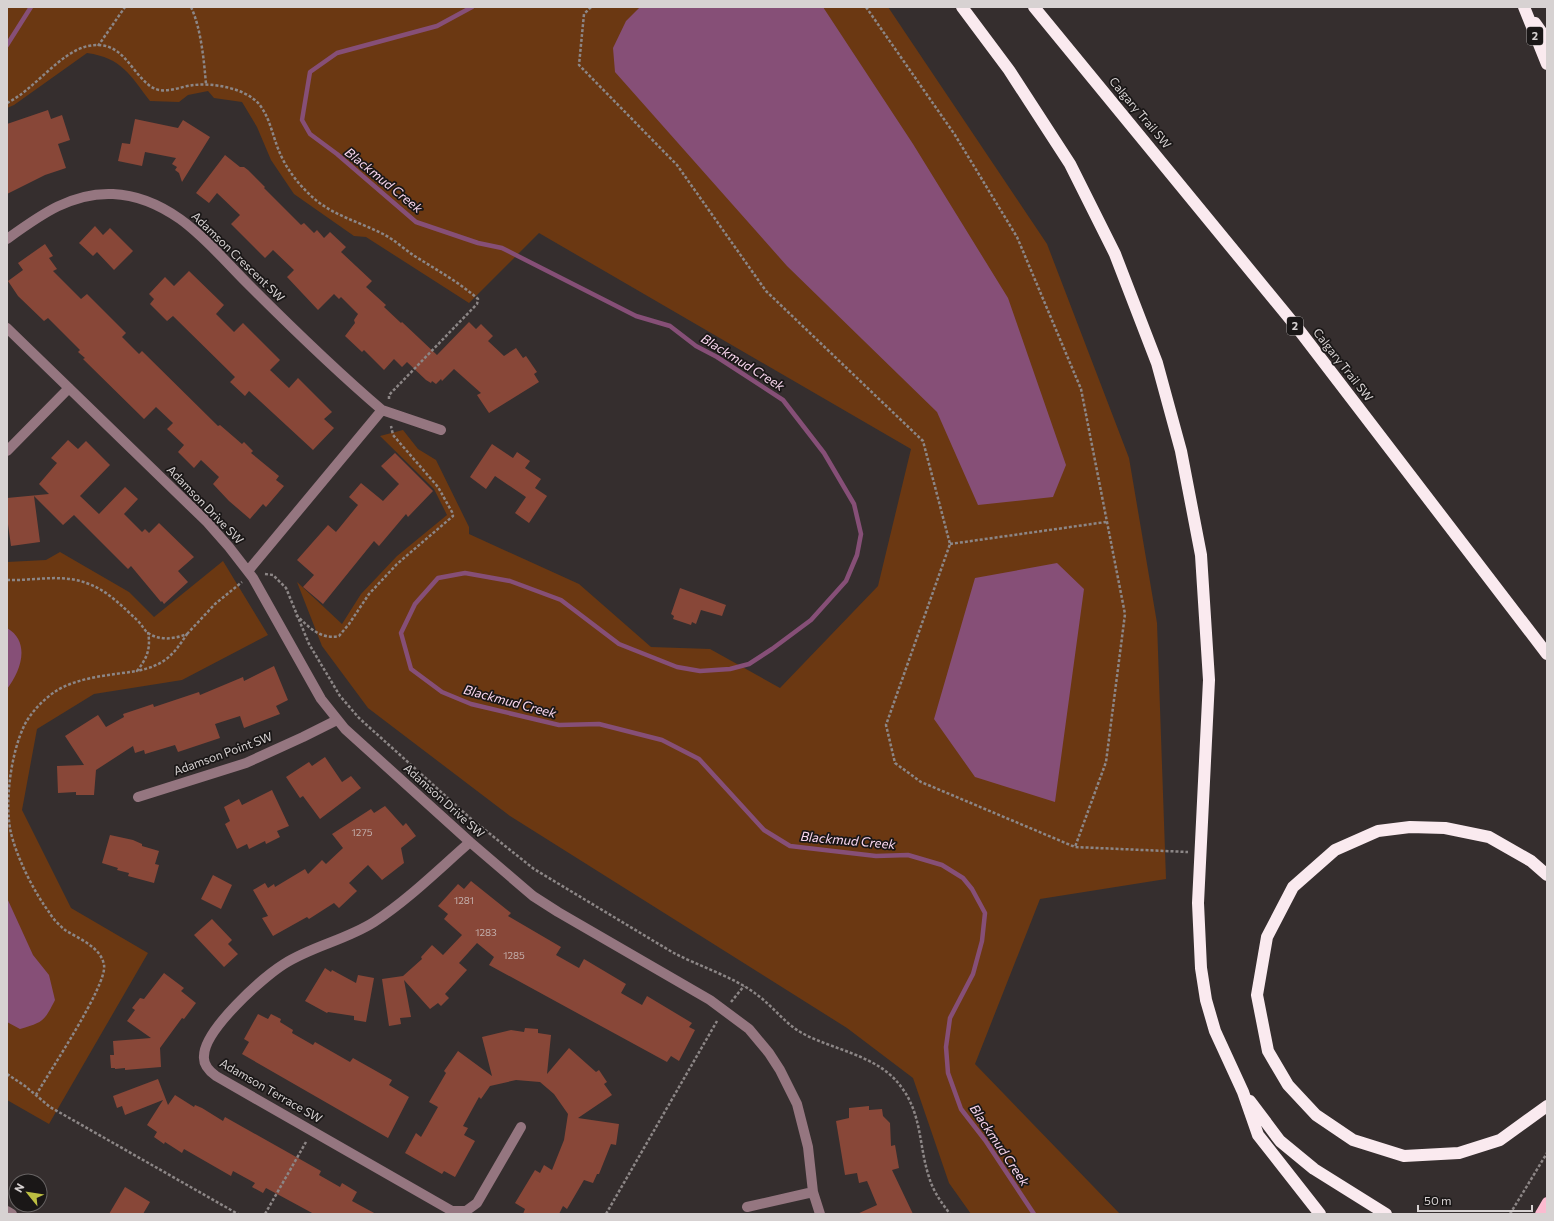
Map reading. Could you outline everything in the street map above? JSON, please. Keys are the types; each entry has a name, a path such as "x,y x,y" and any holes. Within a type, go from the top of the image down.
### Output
{"highway":[{"path":"962,7 1009,70 1070,164 1115,254 1161,378 1181,451 1200,555 1209,680 1198,903 1201,968 1206,1000 1215,1031 1243,1092 1258,1136 1320,1214"},
{"name":"Calgary Trail SW","path":"1034,7 1299,330 1547,654"},
{"path":"1524,7 1547,40"},
{"name":"2","path":"1524,7 1547,64"},
{"path":"1547,875 1531,861 1489,837 1445,828 1410,827 1378,832 1335,850 1293,887 1267,938 1257,995 1268,1051 1288,1085 1316,1115 1353,1140 1404,1156 1459,1153 1500,1140 1547,1106"},
{"path":"1243,1092 1280,1141 1314,1169 1386,1214"}],"main road":[{"path":"1540,1214 1547,1202"}],"street":[{"name":"Adamson Crescent SW","path":"7,239 51,209 80,197 112,194 130,196 163,208 196,232 342,376 382,410 441,430"},
{"name":"Adamson Drive SW","path":"7,328 206,522 248,571 308,678 321,699 337,720 470,842 539,900 710,1000 749,1029 769,1053 780,1070 797,1104 808,1146 813,1192 820,1214"},
{"path":"7,451 69,388"},
{"path":"248,571 382,410"},
{"name":"Adamson Point SW","path":"138,797 246,763 298,740 337,720"},
{"name":"Adamson Terrace SW","path":"470,842 375,922 348,936 284,963 265,977 226,1017 204,1050 204,1062 211,1072 452,1211 466,1211 477,1202 521,1127"},
{"path":"747,1207 813,1192"},
{"path":"7,1211 12,1214"}],"path":[{"path":"98,46 125,7"},
{"path":"191,7 196,17 204,57 206,84"},
{"path":"591,7 584,14 580,65 677,165 766,291 923,441 950,544 886,725 895,763 921,782 1075,847 1200,853"},
{"path":"866,7 955,135 1017,237 1081,389 1125,614 1106,762 1075,847"},
{"path":"7,103 24,92 76,50 98,46 116,51 126,59 150,86 176,90 193,85 206,84 220,86 243,93 253,98 271,124 279,151 285,163 303,188 317,201 340,216 382,233 478,299 477,304 389,395"},
{"path":"296,615 313,630 324,637 339,636 369,594 397,564 453,516 438,488 393,434 391,427"},
{"path":"950,544 1106,522"},
{"path":"265,573 273,575 286,588 309,644 340,696 359,718 470,818 534,869 672,952 694,964 744,986 756,994 790,1026 817,1040 876,1064 902,1087 916,1115 928,1175 932,1187 950,1214"},
{"path":"7,580 63,578 91,584 126,610 148,632 160,638 170,638 187,634"},
{"path":"36,1095 96,993 104,974 105,966 102,957 94,949 64,929 49,913 21,859 11,833 8,806 16,752 25,724 32,713 54,692 66,686 138,671 161,664 177,649 187,634 215,604 241,583"},
{"path":"138,671 149,654 150,642 148,632"},
{"path":"730,1002 744,986"},
{"path":"606,1214 719,1018"},
{"path":"7,1074 50,1107 238,1214"},
{"path":"265,1214 312,1131"},
{"path":"1510,1214 1547,1153"}],"shaded area":[{"path":"7,7 888,7 1047,244 1129,458 1157,623 1166,879 1040,899 975,1064 1120,1214 971,1214 949,1183 913,1078 847,1028 510,816 368,708 322,646 297,582 342,624 361,594 397,556 447,515 434,489 380,436 403,430 418,449 436,460 469,527 469,534 579,584 651,647 710,649 780,688 878,586 911,449 539,233 469,303 366,237 354,236 294,194 271,160 257,127 242,102 214,98 208,91 188,95 179,102 150,101 124,69 109,59 99,55 87,53 14,105 7,108"},
{"path":"640,7 823,7 913,144 1008,298 1066,465 1053,497 978,505 937,412 787,266 615,72 613,48 626,21"},
{"path":"60,552 129,592 154,617 223,561 268,635 182,680 94,694 37,729 22,810 71,908 148,953 49,1124 7,1100 7,562 46,560"},
{"path":"1057,563 1084,589 1055,802 975,777 934,719 975,578"},
{"path":"7,628 19,641 21,657 16,674 7,689"},
{"path":"7,898 33,955 49,975 55,1000 48,1013 42,1020 34,1025 20,1029 7,1022"}],"building":[{"path":"48,110 51,119 62,115 70,140 58,144 66,168 45,175 7,194 7,124"},
{"path":"135,119 178,128 183,120 210,137 182,182 179,173 175,170 177,167 172,164 176,158 145,152 142,166 118,161 122,143 130,144"},
{"path":"225,155 240,167 244,167 248,170 301,225 304,223 314,233 317,230 324,238 330,232 346,247 341,252 372,281 366,287 386,305 384,307 437,355 469,322 476,329 481,324 493,336 488,341 504,356 516,348 523,358 526,356 537,372 534,374 539,382 489,413 477,395 481,393 454,369 442,381 441,379 436,384 432,381 431,383 426,380 407,362 402,367 394,359 384,370 364,350 362,352 345,336 355,323 354,320 358,314 341,297 339,299 334,294 318,310 287,277 294,270 273,250 265,258 231,224 240,215 217,193 209,203 196,193"},
{"path":"95,226 103,235 110,228 133,251 114,270 97,252 93,256 79,243"},
{"path":"45,244 53,256 49,258 57,269 53,271 81,299 87,294 126,333 122,337 139,354 142,351 218,426 220,425 242,444 244,442 253,451 251,453 279,476 276,480 284,486 266,507 263,504 250,519 229,501 213,484 219,477 201,460 194,468 178,452 184,445 167,429 173,423 156,407 144,419 83,359 85,358 78,352 80,350 48,318 44,321 18,296 8,281 23,270 18,263"},
{"path":"189,271 224,305 216,314 234,332 243,323 280,360 270,370 289,388 298,378 332,412 324,419 334,428 313,450 249,391 245,396 230,382 235,377 173,316 167,321 150,304 154,299 149,294 165,277 174,286"},
{"path":"68,440 78,449 86,441 110,465 80,496 99,514 125,487 138,499 124,514 142,532 145,529 149,533 159,523 194,557 178,571 188,582 164,604 131,566 128,569 74,515 63,525 34,496 40,542 11,546 7,517 7,498 49,494 39,484 57,463 51,458"},
{"path":"492,444 513,458 517,452 530,461 525,468 541,479 535,488 547,496 529,523 515,513 526,497 495,476 486,489 470,477"},
{"path":"395,453 433,491 408,517 406,514 379,546 374,541 323,604 303,587 314,575 297,560 328,525 336,532 358,505 349,497 361,483 383,501 399,484 381,466"},
{"path":"680,588 726,605 722,616 701,610 696,624 692,622 691,625 673,619 674,616 671,614"},
{"path":"274,666 288,700 276,706 280,714 244,728 240,716 215,724 220,738 178,752 175,745 145,754 144,750 135,753 133,746 96,770 94,795 76,795 76,792 58,793 57,766 84,765 65,736 98,715 106,727 124,717 123,714 153,704 154,707 199,692 200,695 243,677 244,681"},
{"path":"325,757 342,782 351,776 361,788 320,819 303,796 300,798 286,777 309,762 312,766"},
{"path":"272,790 289,826 277,831 280,837 266,844 265,841 249,849 247,844 237,849 225,824 230,821 224,807 239,799 242,805"},
{"path":"385,806 403,826 406,823 416,836 401,848 404,863 382,880 368,865 349,883 357,891 339,908 334,903 309,919 307,917 273,936 262,918 268,916 253,890 265,883 268,888 274,884 275,887 305,869 308,874 322,860 326,864 343,848 332,834 371,809 374,813"},
{"path":"110,835 133,840 142,844 142,846 159,851 155,864 159,865 154,883 128,876 129,873 117,870 118,868 102,863"},
{"path":"213,875 232,885 221,909 201,899"},
{"path":"471,881 511,913 508,916 561,947 556,955 579,968 584,959 626,984 621,993 642,1005 647,996 692,1023 689,1027 695,1030 679,1061 671,1056 667,1062 489,965 494,957 477,943 459,963 467,970 445,994 449,998 441,1006 438,1003 430,1009 404,980 411,1017 400,1018 401,1024 389,1026 382,979 403,976 422,959 421,957 432,945 443,955 462,935 444,919 448,914 438,906 458,884 464,889"},
{"path":"212,919 232,940 228,944 238,954 224,967 194,935"},
{"path":"325,968 331,972 332,970 356,983 358,975 374,978 366,1022 354,1020 354,1016 327,1013 305,1001"},
{"path":"164,973 184,988 181,991 196,1003 184,1019 182,1018 160,1048 161,1067 125,1070 125,1068 111,1068 110,1055 114,1055 113,1041 151,1038 127,1021 135,1010 132,1008 140,998 144,999"},
{"path":"258,1014 268,1019 271,1014 281,1019 280,1022 293,1030 292,1033 313,1045 315,1042 350,1062 353,1058 392,1080 389,1085 409,1097 388,1138 242,1054 249,1042 244,1039"},
{"path":"525,1028 538,1029 538,1033 551,1035 547,1074 569,1048 596,1072 599,1070 607,1082 604,1084 612,1095 578,1118 619,1124 616,1145 611,1144 599,1174 597,1174 593,1183 584,1180 567,1209 563,1206 559,1214 523,1214 525,1209 515,1203 535,1170 540,1173 544,1165 552,1170 564,1140 568,1114 554,1094 540,1082 516,1080 490,1086 481,1099 479,1097 463,1126 468,1128 464,1135 475,1141 455,1177 444,1171 442,1174 405,1153 416,1133 421,1137 438,1107 429,1102 446,1073 444,1071 458,1051 492,1076 482,1037 511,1030 524,1032"},
{"path":"158,1079 168,1105 175,1095 194,1107 195,1105 202,1108 223,1121 225,1117 321,1171 319,1175 340,1187 342,1183 357,1192 352,1201 376,1214 314,1214 266,1188 263,1193 252,1187 255,1183 233,1171 231,1176 184,1149 182,1153 165,1142 164,1144 154,1137 157,1132 147,1125 163,1100 125,1115 122,1106 117,1108 113,1096"},
{"path":"869,1106 869,1110 882,1109 883,1116 890,1123 891,1146 895,1145 899,1168 892,1170 913,1214 857,1214 877,1205 867,1181 859,1183 857,1173 845,1175 836,1121 849,1118 849,1108"},
{"path":"125,1187 150,1202 143,1214 109,1214"}],"waterway":[{"name":"Blackmud Creek","path":"7,45 31,7"},
{"name":"Blackmud Creek","path":"472,7 437,26 337,53 310,72 302,120 310,134 337,154 416,222 478,243 502,248 636,316 670,326 696,346 717,357 783,400 824,453 854,504 861,534 857,555 846,581 811,620 749,664 730,669 700,671 677,667 619,644 561,600 510,581 465,573 438,578 415,604 401,633 411,669 442,692 471,704 559,725 599,724 662,740 699,759 764,830 790,846 876,856 908,855 942,865 963,878 972,889 985,913 982,941 973,974 950,1018 946,1047 948,1073 961,1109 985,1140 1034,1214"}]}
